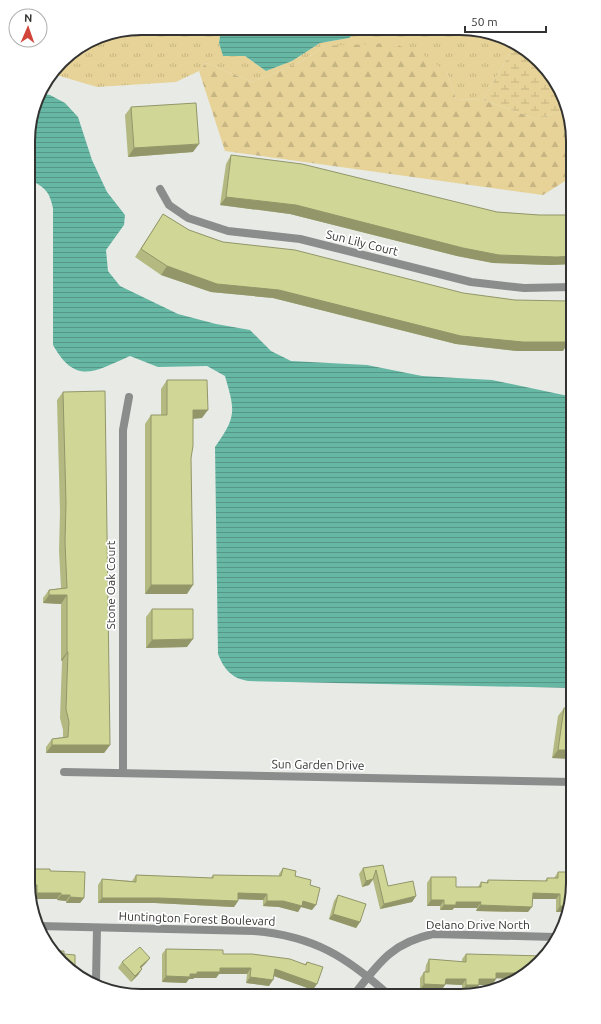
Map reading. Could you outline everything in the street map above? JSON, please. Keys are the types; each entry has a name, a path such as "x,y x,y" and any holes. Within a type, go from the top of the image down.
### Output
{"street":[{"name":"Sun Lily Court","path":"160,188 169,205 188,218 228,231 300,239 471,282 524,288 566,286"},
{"name":"Stone Oak Court","path":"123,773 123,430 129,397"},
{"name":"Sun Garden Drive","path":"64,772 566,782"},
{"name":"Huntington Forest Boulevard","path":"45,926 269,932 310,942 332,952 368,976 382,989"},
{"path":"96,979 97,928"},
{"name":"Delano Drive North","path":"358,989 388,954 400,945 415,938 433,934 551,937"}],"green space":[{"path":"220,35 219,43 223,55 245,56 266,71 292,61 320,43 349,38 353,35 467,35 494,41 512,49 483,100 456,99 447,72 325,46 299,63 252,82 206,63 199,71 176,82 97,87 58,75 71,61 88,49 107,41 127,36"},
{"path":"392,43 422,54 447,72 456,99 483,100 537,119 561,111 566,134 566,181 543,195 225,151 199,71 206,63 252,82 299,63 325,46"},
{"path":"512,49 530,61 540,71 555,94 561,111 537,119 483,100"}],"shaded area":[{"path":"220,35 353,35 349,38 320,43 292,61 266,71 245,56 223,56 219,43"},
{"path":"46,94 65,103 78,117 92,160 107,192 125,215 124,225 106,250 108,271 120,286 178,314 216,324 250,330 271,351 291,361 367,365 422,376 492,380 566,396 566,688 248,681 237,678 229,672 218,654 215,447 227,428 232,413 231,398 225,376 207,366 158,367 130,356 96,370 87,372 70,366 61,358 53,345 53,208 48,193 35,183 36,127"}],"building":[{"path":"196,103 199,144 134,148 131,107"},
{"path":"231,155 302,164 497,212 566,215 566,256 499,255 463,248 296,205 226,197"},
{"path":"163,214 189,230 223,242 295,250 463,293 515,300 566,301 566,342 523,342 461,336 279,290 217,284 167,266 141,249"},
{"path":"167,380 207,380 208,410 193,410 193,446 191,458 193,585 151,585 151,415 167,415"},
{"path":"105,391 110,745 52,745 52,739 68,737 69,722 66,709 68,652 67,595 49,595 49,590 67,588 63,392"},
{"path":"152,609 193,609 193,639 152,640"},
{"path":"564,708 566,708 566,750 558,750"},
{"path":"383,865 388,886 413,881 416,896 384,904 376,870 373,879 366,881 363,868"},
{"path":"283,868 296,871 295,876 311,880 310,885 320,888 316,905 303,901 302,906 283,901 267,901 267,894 238,893 238,901 159,898 102,898 102,879 136,882 136,875 213,878 213,875 281,876"},
{"path":"35,869 85,872 84,898 70,897 70,895 61,895 61,893 37,893 37,885 35,885"},
{"path":"558,872 566,872 566,890 563,906 560,906 560,894 533,893 532,907 480,905 481,902 456,902 456,905 444,905 444,900 431,900 431,877 456,877 456,887 481,887 481,882 488,883 488,880 547,881 547,878 558,878"},
{"path":"338,895 366,904 360,922 333,914"},
{"path":"140,947 150,958 140,967 142,969 135,976 122,962"},
{"path":"166,949 223,950 223,954 252,954 290,959 306,965 307,962 323,967 317,984 275,969 273,980 250,977 251,968 220,968 220,972 197,972 197,974 190,974 190,977 166,976"},
{"path":"60,951 64,951 64,954 75,955 75,966"},
{"path":"466,954 537,956 516,973 496,973 496,979 479,979 479,985 466,985 466,979 446,979 445,985 424,984 424,972 429,972 429,959 466,962"}]}
